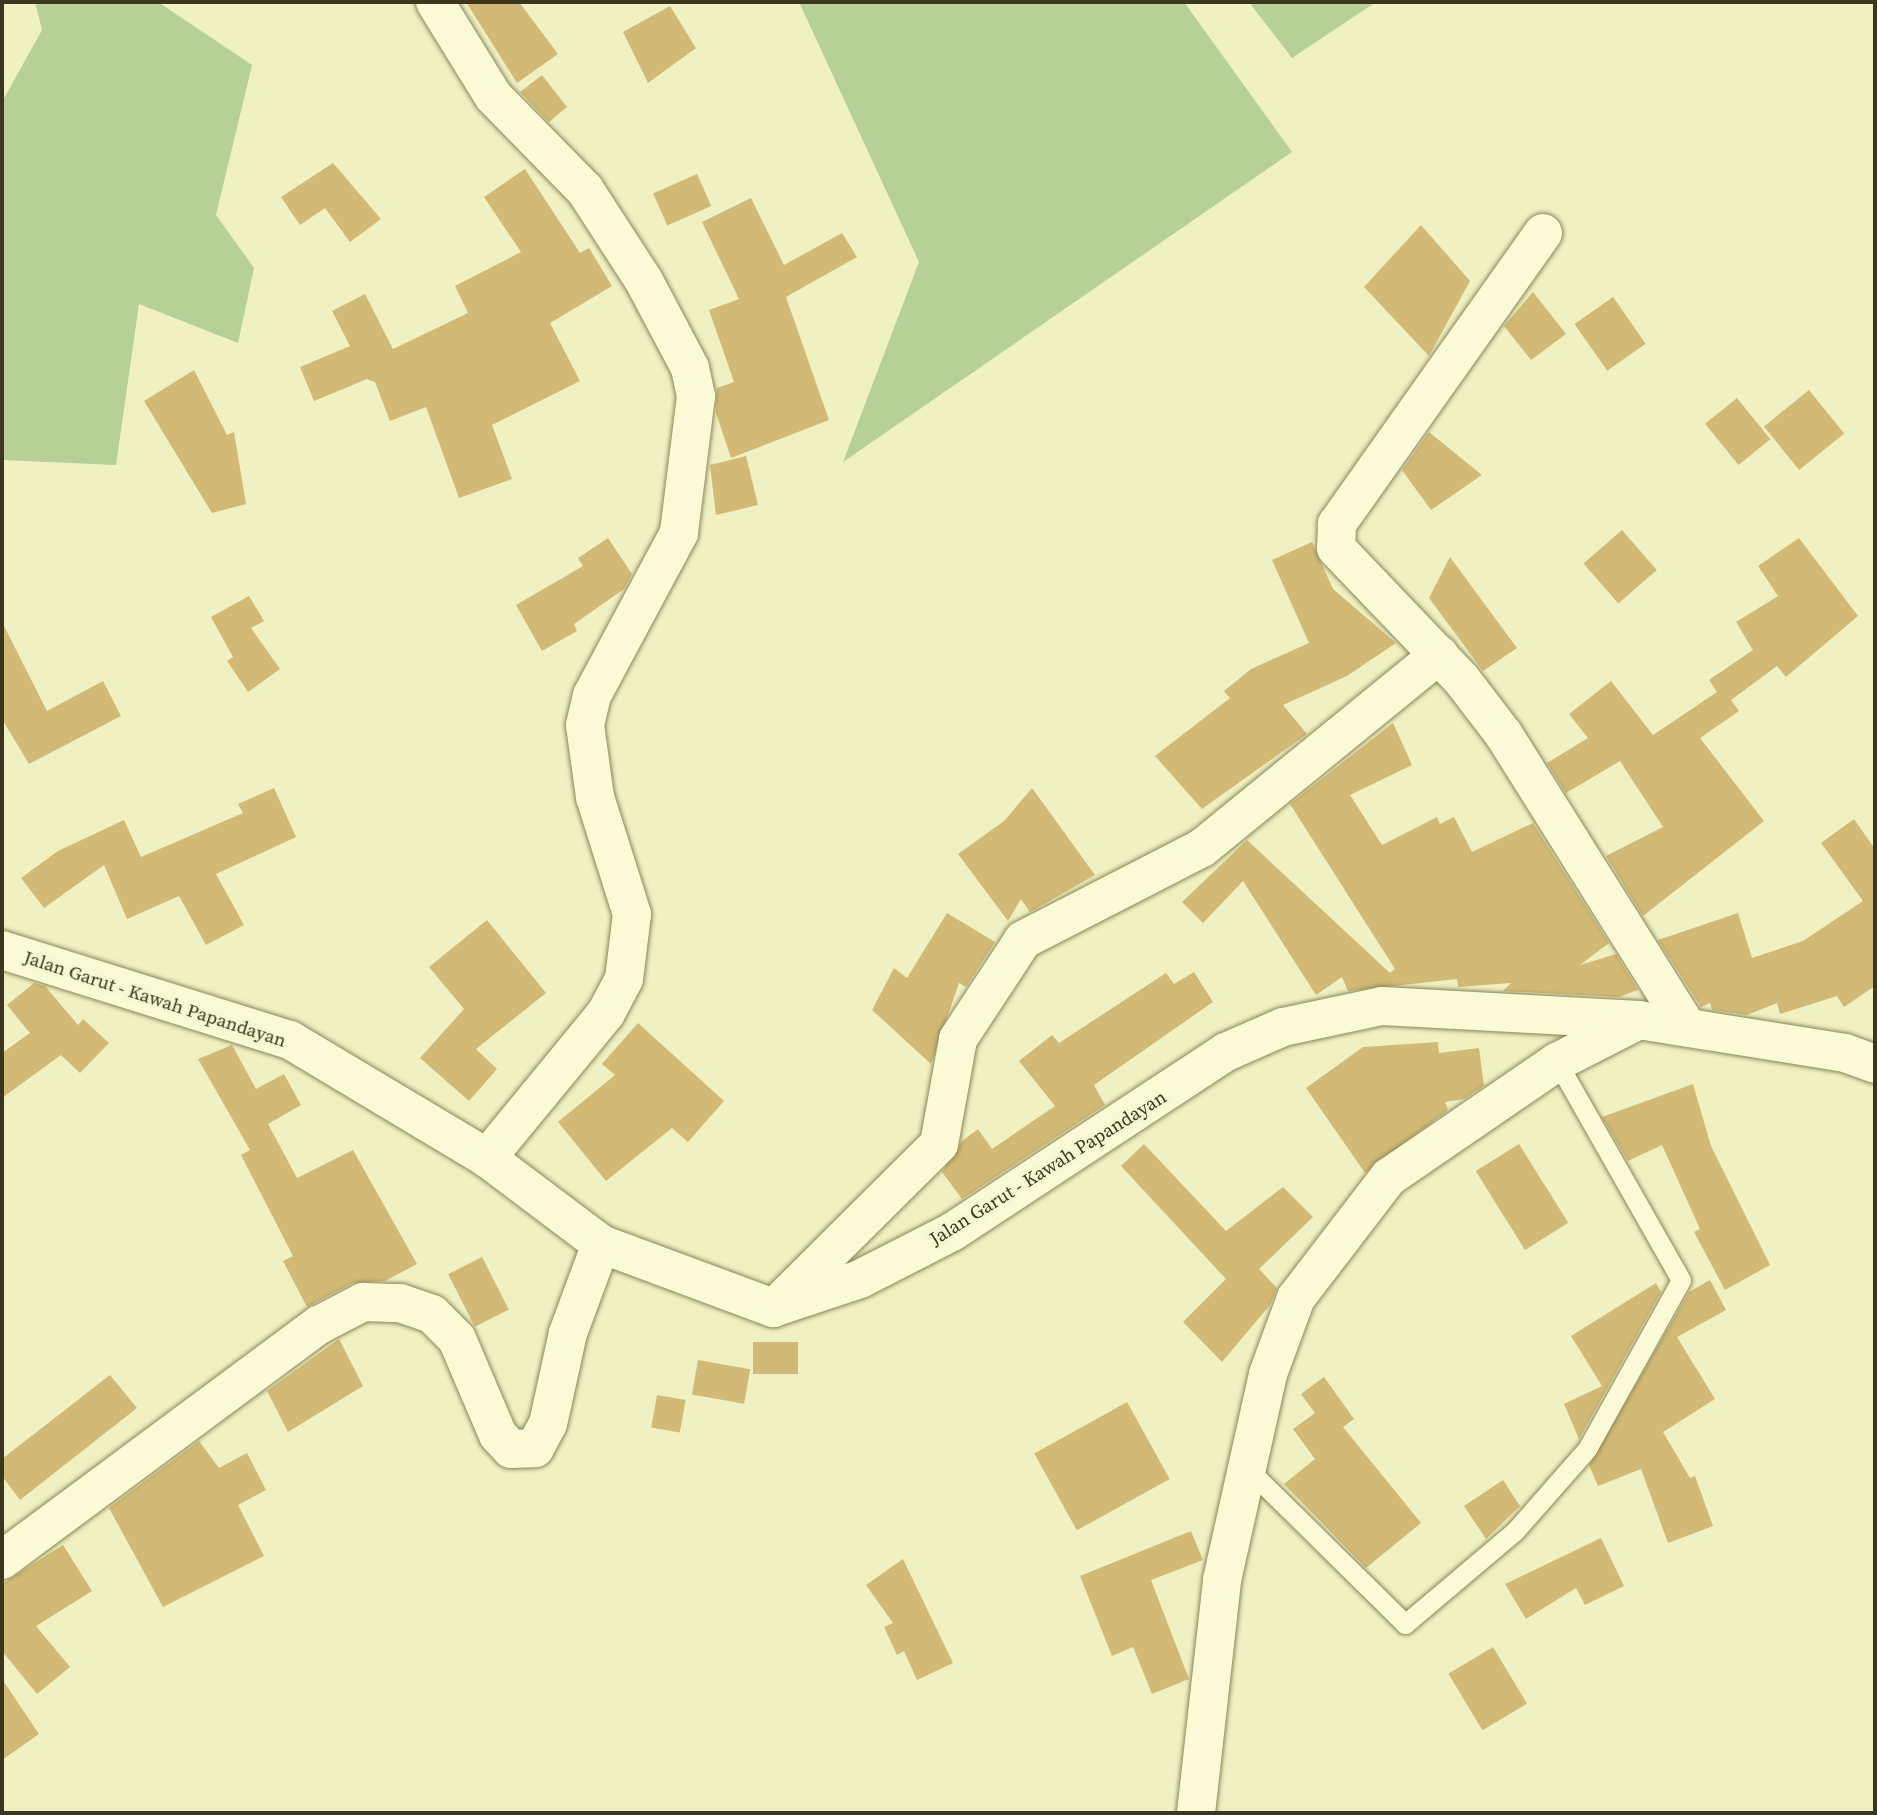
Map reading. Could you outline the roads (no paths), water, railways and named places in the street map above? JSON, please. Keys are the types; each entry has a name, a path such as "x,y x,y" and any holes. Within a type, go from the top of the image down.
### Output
{"street":[{"path":"435,2 493,96 585,190 643,281 690,368 696,396 679,533 592,695 585,725 595,797 632,914 624,979 606,1013 487,1158"},
{"path":"1543,233 1334,537 1336,548 1439,655 1504,735 1685,1023"},
{"path":"773,1308 939,1144 958,1039 1023,940 1202,848 1439,655"},
{"name":"Jalan Garut - Kawah Papandayan","path":"2,950 290,1040 487,1158 601,1244 773,1308 860,1279 952,1232 1226,1052 1283,1027 1381,1006 1639,1020 1685,1023 1875,1064"},
{"path":"1196,1813 1222,1580 1245,1466 1296,1298 1389,1177 1557,1062 1639,1020"},
{"path":"2,1560 319,1325 363,1302 400,1303 432,1314 457,1339 498,1436 511,1448 535,1448 548,1424 568,1333 601,1244"}],"lane":[{"path":"1245,1466 1405,1623 1515,1531 1587,1449 1681,1280 1557,1062"}]}
